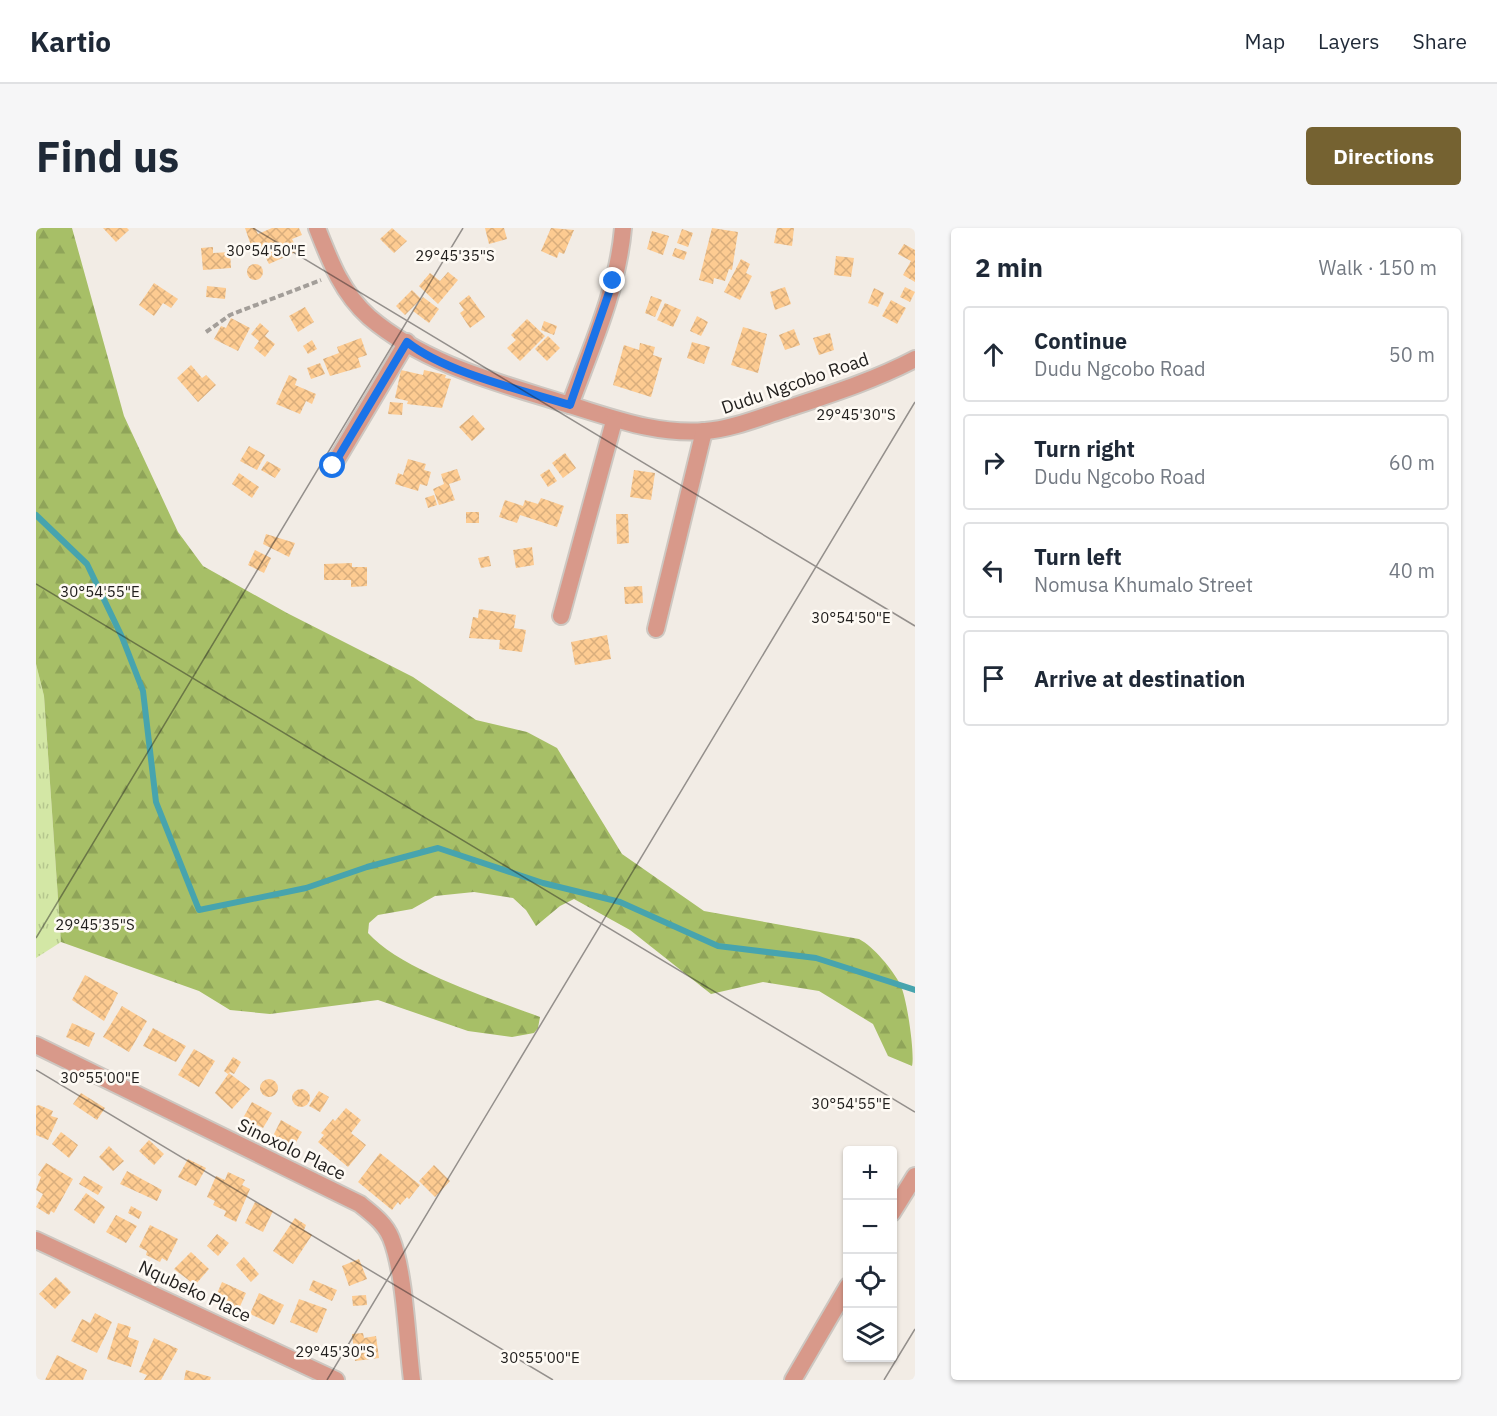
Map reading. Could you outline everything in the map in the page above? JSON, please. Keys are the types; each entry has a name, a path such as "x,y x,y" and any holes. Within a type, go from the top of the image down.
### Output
{"street":[{"name":"Dudu Ngcobo Road","path":"317,228 336,274 350,297 370,318 419,352 486,380 570,405 614,421 661,431 704,431 762,418 890,372 915,359"},
{"path":"570,405 604,311 622,245 623,228"},
{"path":"333,466 407,342"},
{"path":"561,616 614,421"},
{"path":"656,629 704,431"},
{"name":"Sinoxolo Place","path":"36,1045 360,1204 378,1219 391,1237 398,1269 412,1380"},
{"path":"897,1206 915,1176"},
{"name":"Nqubeko Place","path":"36,1240 336,1380"},
{"path":"793,1380 843,1295"}],"path":[{"path":"206,332 230,315 336,274"}],"green space":[{"path":"36,228 72,228 124,416 178,532 203,566 287,613 413,677 476,720 527,732 557,748 622,854 704,911 859,939 865,943 887,965 903,991 908,1013 912,1066 888,1056 873,1024 819,991 763,982 711,994 630,930 574,899 560,906 536,926 526,910 513,898 474,892 435,896 412,909 378,915 369,923 368,933 402,959 448,982 540,1017 538,1028 534,1033 512,1037 468,1031 378,1000 270,1014 230,1010 199,991 61,942 44,696 36,664"},
{"path":"36,664 44,696 61,942 36,958"}],"building":[{"path":"103,228 127,228 129,230 116,242"},
{"path":"245,228 255,228 258,234 272,228 299,228 302,235 292,239 298,251 269,264 262,250 254,254"},
{"path":"392,228 407,241 394,253 380,239"},
{"path":"485,228 504,228 507,239 489,244"},
{"path":"551,228 574,230 564,254 559,252 557,258 541,251"},
{"path":"712,228 738,232 732,270 729,269 725,281 714,278 713,284 699,280"},
{"path":"777,228 794,228 792,246 774,243"},
{"path":"682,229 693,233 688,247 677,243"},
{"path":"652,231 669,236 663,255 647,249"},
{"path":"904,244 915,250 915,282 903,275 911,261 898,254"},
{"path":"213,247 213,253 230,252 231,268 203,270 201,248"},
{"path":"675,248 687,252 684,260 672,256"},
{"path":"836,256 854,258 851,277 834,275"},
{"path":"741,259 750,264 746,273 752,276 740,300 724,292"},
{"path":"255,264 261,266 263,272 261,278 255,280 249,278 247,272 249,266"},
{"path":"448,272 458,280 438,304 419,286 430,273 440,281"},
{"path":"154,283 178,299 171,308 163,303 154,316 139,305"},
{"path":"207,286 226,288 225,299 206,297"},
{"path":"785,287 791,304 775,310 770,292"},
{"path":"905,287 915,292 910,302 900,297"},
{"path":"874,288 884,293 878,307 868,303"},
{"path":"412,290 421,299 405,315 396,306"},
{"path":"469,295 485,317 470,328 460,313 464,310 459,303"},
{"path":"651,296 662,300 655,317 645,313"},
{"path":"423,297 439,309 429,323 413,311"},
{"path":"891,300 906,308 897,324 882,316"},
{"path":"665,303 681,310 673,327 657,320"},
{"path":"305,307 314,322 298,332 289,316"},
{"path":"697,316 708,322 701,336 690,331"},
{"path":"231,318 250,328 238,351 214,339 221,326 226,328"},
{"path":"527,319 545,336 520,361 507,348 516,340 511,335"},
{"path":"544,321 557,326 554,335 541,330"},
{"path":"260,323 269,331 265,336 275,344 265,357 254,348 259,341 251,334"},
{"path":"743,327 767,334 758,373 731,365"},
{"path":"794,329 800,345 785,350 779,335"},
{"path":"830,333 834,350 819,355 813,338"},
{"path":"548,336 560,348 547,361 535,349"},
{"path":"361,338 367,355 358,358 361,367 330,376 323,359 339,353 337,347"},
{"path":"312,340 317,349 308,354 303,346"},
{"path":"692,342 710,347 704,364 687,358"},
{"path":"640,343 655,347 653,355 662,358 651,397 613,385 624,345 639,350"},
{"path":"320,363 325,374 311,379 307,368"},
{"path":"191,365 202,378 206,375 216,385 198,402 177,378"},
{"path":"401,370 423,375 424,370 446,375 445,378 451,379 442,408 407,404 408,401 395,398"},
{"path":"289,375 297,379 295,385 316,394 312,404 306,401 300,414 276,404"},
{"path":"390,402 403,403 402,415 388,414"},
{"path":"473,415 485,429 472,441 459,427"},
{"path":"249,446 265,455 257,470 240,461"},
{"path":"565,453 576,468 563,478 552,463"},
{"path":"408,459 426,464 424,470 431,472 427,486 420,484 418,491 395,484 398,473 403,475"},
{"path":"267,461 281,469 275,478 261,470"},
{"path":"457,469 461,480 449,484 455,500 439,505 433,489 444,484 441,474"},
{"path":"549,469 557,481 548,487 540,475"},
{"path":"634,470 655,473 651,500 630,497"},
{"path":"239,473 259,487 252,498 232,484"},
{"path":"434,495 437,505 428,508 425,498"},
{"path":"541,498 564,506 557,527 520,515 517,523 499,517 505,500 523,506 525,500 538,504"},
{"path":"466,512 479,512 479,523 466,523"},
{"path":"616,514 628,514 629,543 617,544"},
{"path":"266,534 295,543 289,557 263,544"},
{"path":"532,547 534,565 516,568 513,550"},
{"path":"255,550 271,558 264,573 248,565"},
{"path":"489,556 491,566 481,568 478,558"},
{"path":"352,563 352,567 367,567 367,586 351,587 351,580 324,580 324,564"},
{"path":"642,586 643,603 625,604 624,587"},
{"path":"479,609 516,615 514,628 526,630 522,652 499,649 500,640 469,638 473,617 478,618"},
{"path":"607,635 611,659 575,665 571,642"},
{"path":"85,975 118,993 104,1021 72,1000"},
{"path":"122,1006 147,1021 129,1052 103,1037"},
{"path":"72,1023 95,1033 89,1047 66,1037"},
{"path":"153,1028 186,1046 176,1062 143,1046"},
{"path":"194,1049 215,1061 199,1087 178,1075"},
{"path":"233,1057 241,1062 234,1074 230,1072 228,1074 224,1071"},
{"path":"229,1073 250,1089 232,1109 215,1093"},
{"path":"265,1079 273,1079 278,1084 276,1095 265,1097 260,1092 260,1084"},
{"path":"301,1089 307,1092 310,1098 307,1104 301,1107 295,1104 292,1098 295,1092"},
{"path":"319,1091 329,1097 320,1112 309,1106"},
{"path":"81,1093 105,1108 97,1120 73,1104"},
{"path":"252,1102 272,1113 263,1128 243,1118"},
{"path":"39,1105 53,1111 51,1116 58,1118 48,1140 36,1135 36,1106"},
{"path":"346,1108 361,1120 351,1133 366,1145 348,1167 318,1142 324,1135 321,1133"},
{"path":"281,1120 302,1132 292,1149 272,1138"},
{"path":"61,1132 78,1145 69,1158 52,1144"},
{"path":"149,1140 164,1154 154,1165 139,1151"},
{"path":"109,1146 124,1161 113,1171 99,1157"},
{"path":"380,1153 420,1185 409,1199 407,1197 400,1205 398,1202 392,1210 358,1182"},
{"path":"188,1159 206,1168 196,1186 178,1177"},
{"path":"46,1163 73,1179 54,1213 51,1211 49,1215 36,1207 43,1194 36,1190 41,1177 38,1175"},
{"path":"434,1165 450,1181 435,1197 419,1181"},
{"path":"127,1171 162,1190 157,1201 120,1184"},
{"path":"228,1172 245,1180 242,1185 250,1189 236,1222 224,1216 226,1211 213,1205 215,1201 207,1197 216,1176 225,1180"},
{"path":"84,1176 103,1187 98,1195 79,1184"},
{"path":"86,1193 105,1207 94,1224 74,1210"},
{"path":"255,1202 273,1211 263,1232 245,1223"},
{"path":"131,1206 142,1212 139,1219 128,1213"},
{"path":"116,1215 137,1226 126,1243 106,1232"},
{"path":"295,1218 306,1225 304,1230 312,1235 293,1264 273,1251"},
{"path":"150,1225 178,1239 167,1261 162,1258 160,1262 146,1255 147,1251 139,1247"},
{"path":"217,1234 229,1243 218,1256 207,1246"},
{"path":"191,1252 209,1269 195,1285 174,1269"},
{"path":"244,1257 259,1274 251,1282 236,1265"},
{"path":"359,1259 367,1279 349,1286 342,1266"},
{"path":"56,1277 71,1292 55,1309 39,1294"},
{"path":"313,1280 337,1290 332,1301 309,1290"},
{"path":"222,1282 246,1293 237,1313 213,1303"},
{"path":"259,1293 284,1305 274,1325 250,1314"},
{"path":"366,1295 367,1305 353,1306 352,1296"},
{"path":"299,1299 327,1309 317,1333 290,1322"},
{"path":"95,1313 112,1322 97,1353 71,1341 82,1319 90,1323"},
{"path":"118,1323 131,1327 128,1337 139,1341 131,1367 107,1359"},
{"path":"363,1333 364,1338 376,1336 379,1358 355,1361 352,1334"},
{"path":"154,1338 178,1349 161,1380 144,1380 147,1375 139,1372"},
{"path":"57,1355 87,1370 83,1380 45,1380"},
{"path":"186,1370 211,1377 210,1380 184,1380"}],"waterway":[{"path":"36,515 87,564 122,637 143,691 156,802 199,910 306,888 367,867 438,848 543,883 620,902 718,946 816,958 915,990"}],"route":[{"path":"333,466 407,342 419,352 486,380 570,405 613,281"}]}
